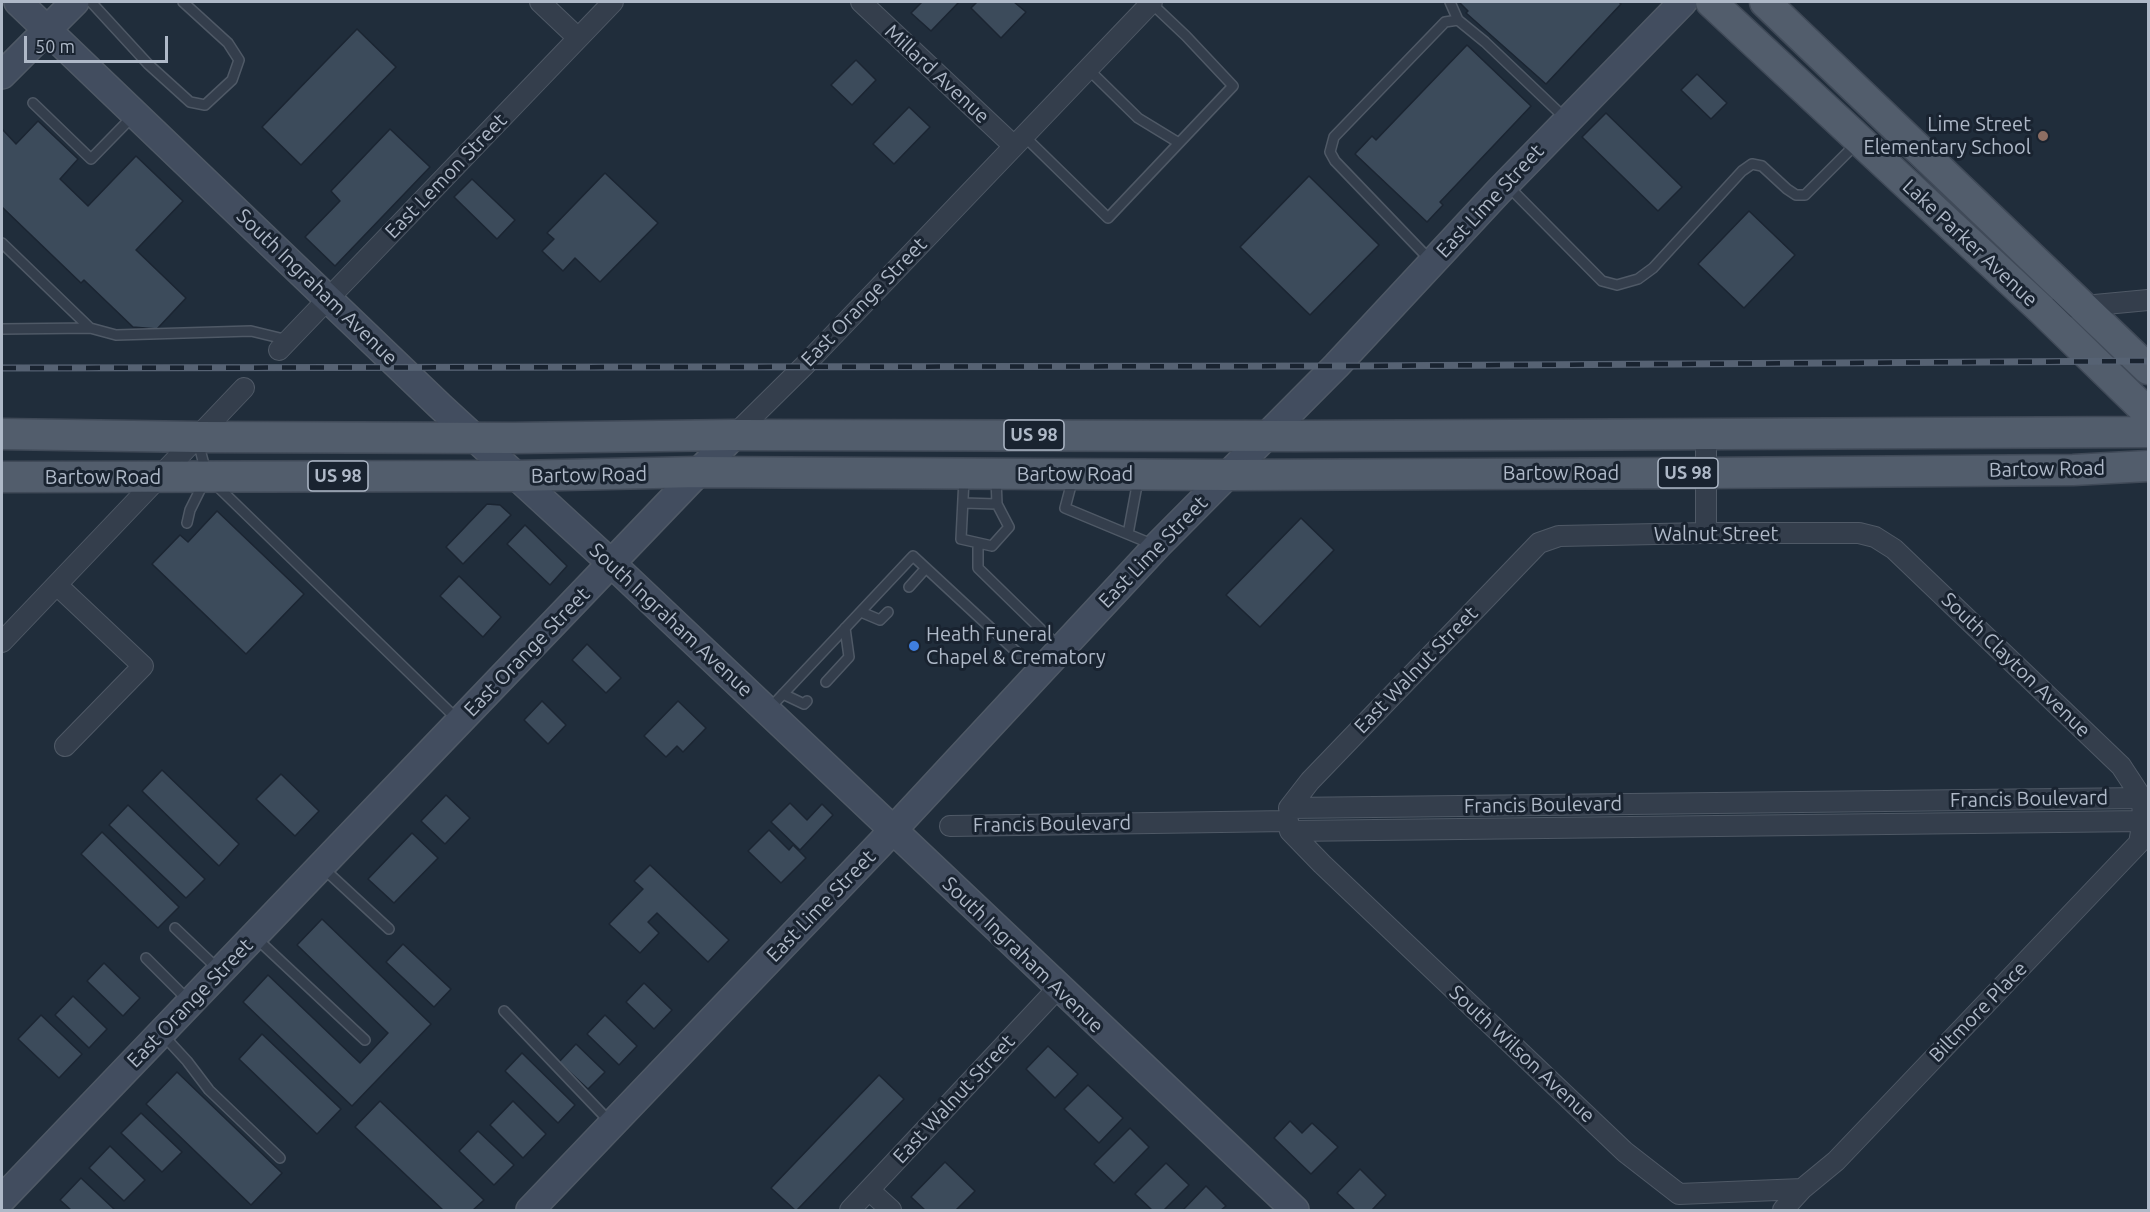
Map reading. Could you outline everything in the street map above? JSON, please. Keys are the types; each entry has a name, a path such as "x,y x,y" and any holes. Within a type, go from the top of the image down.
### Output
{"main road":[{"name":"Lake Parker Avenue","path":"1711,2 2042,310 2148,413"},
{"name":"Lake Parker Avenue","path":"1765,2 2148,369"},
{"name":"Bartow Road","path":"2,434 474,438 734,435 1266,436 2148,432"},
{"name":"Bartow Road","path":"2,477 516,476 699,472 1706,473 2073,470 2148,466"}],"street":[{"name":"South Ingraham Avenue","path":"18,2 474,438 612,564 775,703 893,830 1294,1210"},
{"path":"2,75 75,2"},
{"path":"540,2 578,38"},
{"name":"East Lemon Street","path":"284,345 613,2"},
{"name":"Millard Avenue","path":"861,2 1019,141"},
{"name":"East Orange Street","path":"2,1199 1151,2"},
{"name":"East Lime Street","path":"530,1210 893,830 1156,546 1336,366 1506,183 1683,2"},
{"path":"2042,310 2148,300"},
{"path":"2,642 244,388"},
{"path":"1706,435 1706,532"},
{"name":"Walnut Street","path":"1550,540 1559,536 1706,532 1858,534 1881,540"},
{"name":"East Walnut Street","path":"1289,820 1310,781 1516,566 1539,543 1550,540"},
{"name":"South Clayton Avenue","path":"1881,540 1920,572 2121,766 2145,809"},
{"path":"57,585 143,666 64,746"},
{"path":"1859,801 1859,825"},
{"name":"Francis Boulevard","path":"950,826 1289,820 1577,805 1859,801 2145,809"},
{"path":"1577,805 1578,828"},
{"name":"Francis Boulevard","path":"1289,820 1578,828 1859,825 2145,809"},
{"name":"Biltmore Place","path":"1783,1210 1802,1189 1836,1161 2139,843 2145,809"},
{"name":"South Wilson Avenue","path":"1289,820 1322,864 1625,1152 1679,1194"},
{"name":"East Walnut Street","path":"850,1210 1058,988"},
{"path":"1679,1194 1802,1189"},
{"path":"869,1190 891,1210"},
{"path":"1679,1194 1692,1210"}],"lane":[{"path":"91,2 148,64 190,102 205,105 232,80 239,60 228,43 183,2"},
{"path":"1019,141 1108,218 1233,86 1151,2"},
{"path":"1450,2 1458,20 1477,34 1567,120"},
{"path":"1432,263 1330,152 1334,138 1445,22 1458,20"},
{"path":"1088,69 1137,118 1179,143"},
{"path":"33,103 91,159 136,113"},
{"path":"1506,183 1602,281 1617,285 1638,279 1653,268 1742,171 1752,164 1762,166 1796,195 1805,195 1860,140"},
{"path":"2,243 90,328"},
{"path":"2,329 90,328 116,335 251,331 284,345"},
{"path":"197,437 207,476 460,721"},
{"path":"964,473 961,538 992,546 1009,527 997,504 996,473"},
{"path":"1074,474 1065,508 1156,546"},
{"path":"1128,534 1139,474"},
{"path":"187,523 190,510 207,476"},
{"path":"963,503 997,504"},
{"path":"978,543 978,568 1060,648"},
{"path":"775,703 913,556 1038,672"},
{"path":"909,587 926,568"},
{"path":"861,612 880,620 888,612"},
{"path":"826,682 849,657 845,628"},
{"path":"775,703 804,704 807,701"},
{"path":"321,866 389,929"},
{"path":"175,928 221,971"},
{"path":"254,937 365,1040"},
{"path":"146,958 190,1003"},
{"path":"504,1011 612,1124"},
{"path":"161,1034 187,1060 209,1090 280,1158"}],"building":[{"path":"922,2 959,2 931,31 911,13"},
{"path":"977,2 1014,2 1026,12 1001,38 971,8"},
{"path":"1459,2 1619,2 1621,4 1546,84 1466,13 1468,11"},
{"path":"357,29 396,67 301,165 262,127"},
{"path":"1467,45 1531,106 1440,202 1443,205 1427,222 1355,154 1372,136 1376,140"},
{"path":"856,60 876,80 852,105 831,85"},
{"path":"1697,74 1727,103 1711,119 1681,90"},
{"path":"909,107 930,127 894,164 873,144"},
{"path":"1606,113 1682,187 1658,211 1582,137"},
{"path":"38,121 78,159 60,179 88,206 136,156 183,201 136,250 186,298 157,329 133,327 84,280 81,283 2,207 2,129 16,144"},
{"path":"390,129 430,167 335,266 305,237 340,201 331,191"},
{"path":"605,173 658,223 600,282 575,258 563,271 542,251 554,239 547,233"},
{"path":"1309,176 1379,245 1310,315 1240,247"},
{"path":"472,179 515,220 497,239 454,197"},
{"path":"1749,211 1795,255 1744,308 1698,264"},
{"path":"487,504 500,505 511,515 463,564 446,547"},
{"path":"217,511 304,594 246,654 152,564 180,535 188,542"},
{"path":"1301,518 1334,550 1260,627 1226,595"},
{"path":"525,525 567,566 550,585 507,544"},
{"path":"459,576 501,617 483,637 440,596"},
{"path":"587,644 621,678 606,693 572,660"},
{"path":"542,701 566,725 548,744 524,720"},
{"path":"678,701 706,728 683,752 677,746 666,757 644,736"},
{"path":"162,770 239,844 219,866 142,791"},
{"path":"281,774 319,811 295,836 256,799"},
{"path":"446,795 470,818 445,844 421,821"},
{"path":"790,803 807,820 822,804 833,815 800,850 771,822"},
{"path":"128,805 205,879 186,898 109,825"},
{"path":"769,830 789,850 793,845 806,858 781,883 748,851"},
{"path":"102,832 179,907 158,928 81,854"},
{"path":"412,833 438,858 394,903 368,879"},
{"path":"650,865 729,940 708,962 657,913 648,922 659,933 640,953 609,924 643,889 634,881"},
{"path":"322,919 431,1024 352,1106 243,1002 268,975 360,1063 388,1033 297,945"},
{"path":"403,944 451,989 434,1007 386,962"},
{"path":"104,963 140,998 123,1016 87,981"},
{"path":"644,983 672,1010 654,1029 626,1002"},
{"path":"73,996 107,1029 89,1048 55,1015"},
{"path":"41,1015 82,1054 59,1078 18,1039"},
{"path":"605,1015 637,1046 619,1065 587,1034"},
{"path":"262,1034 341,1109 317,1134 239,1059"},
{"path":"576,1044 605,1072 588,1089 559,1062"},
{"path":"1048,1046 1078,1074 1055,1098 1026,1069"},
{"path":"522,1053 575,1105 558,1123 505,1071"},
{"path":"177,1072 282,1173 251,1205 146,1104"},
{"path":"879,1075 904,1099 795,1210 771,1188"},
{"path":"1088,1085 1123,1118 1099,1143 1064,1109"},
{"path":"380,1101 484,1200 473,1210 443,1210 355,1127"},
{"path":"513,1101 546,1134 523,1158 490,1125"},
{"path":"141,1113 182,1152 162,1172 121,1133"},
{"path":"1290,1121 1302,1133 1312,1123 1338,1147 1311,1174 1274,1138"},
{"path":"1130,1128 1149,1147 1114,1183 1094,1164"},
{"path":"478,1131 514,1165 494,1185 459,1151"},
{"path":"110,1146 145,1180 124,1201 89,1168"},
{"path":"945,1162 975,1191 956,1210 925,1210 911,1197"},
{"path":"1166,1163 1189,1185 1164,1210 1152,1210 1135,1194"},
{"path":"1360,1169 1386,1195 1372,1210 1355,1210 1337,1193"},
{"path":"81,1178 115,1210 71,1210 60,1200"},
{"path":"1206,1186 1226,1206 1221,1210 1183,1210"}],"railway":[{"path":"2,368 1356,366 2148,361"}],"place":[{"name":"Lime Street Elementary School","path":"2043,136"},
{"name":"Heath Funeral Chapel & Crematory","path":"914,646"}]}
